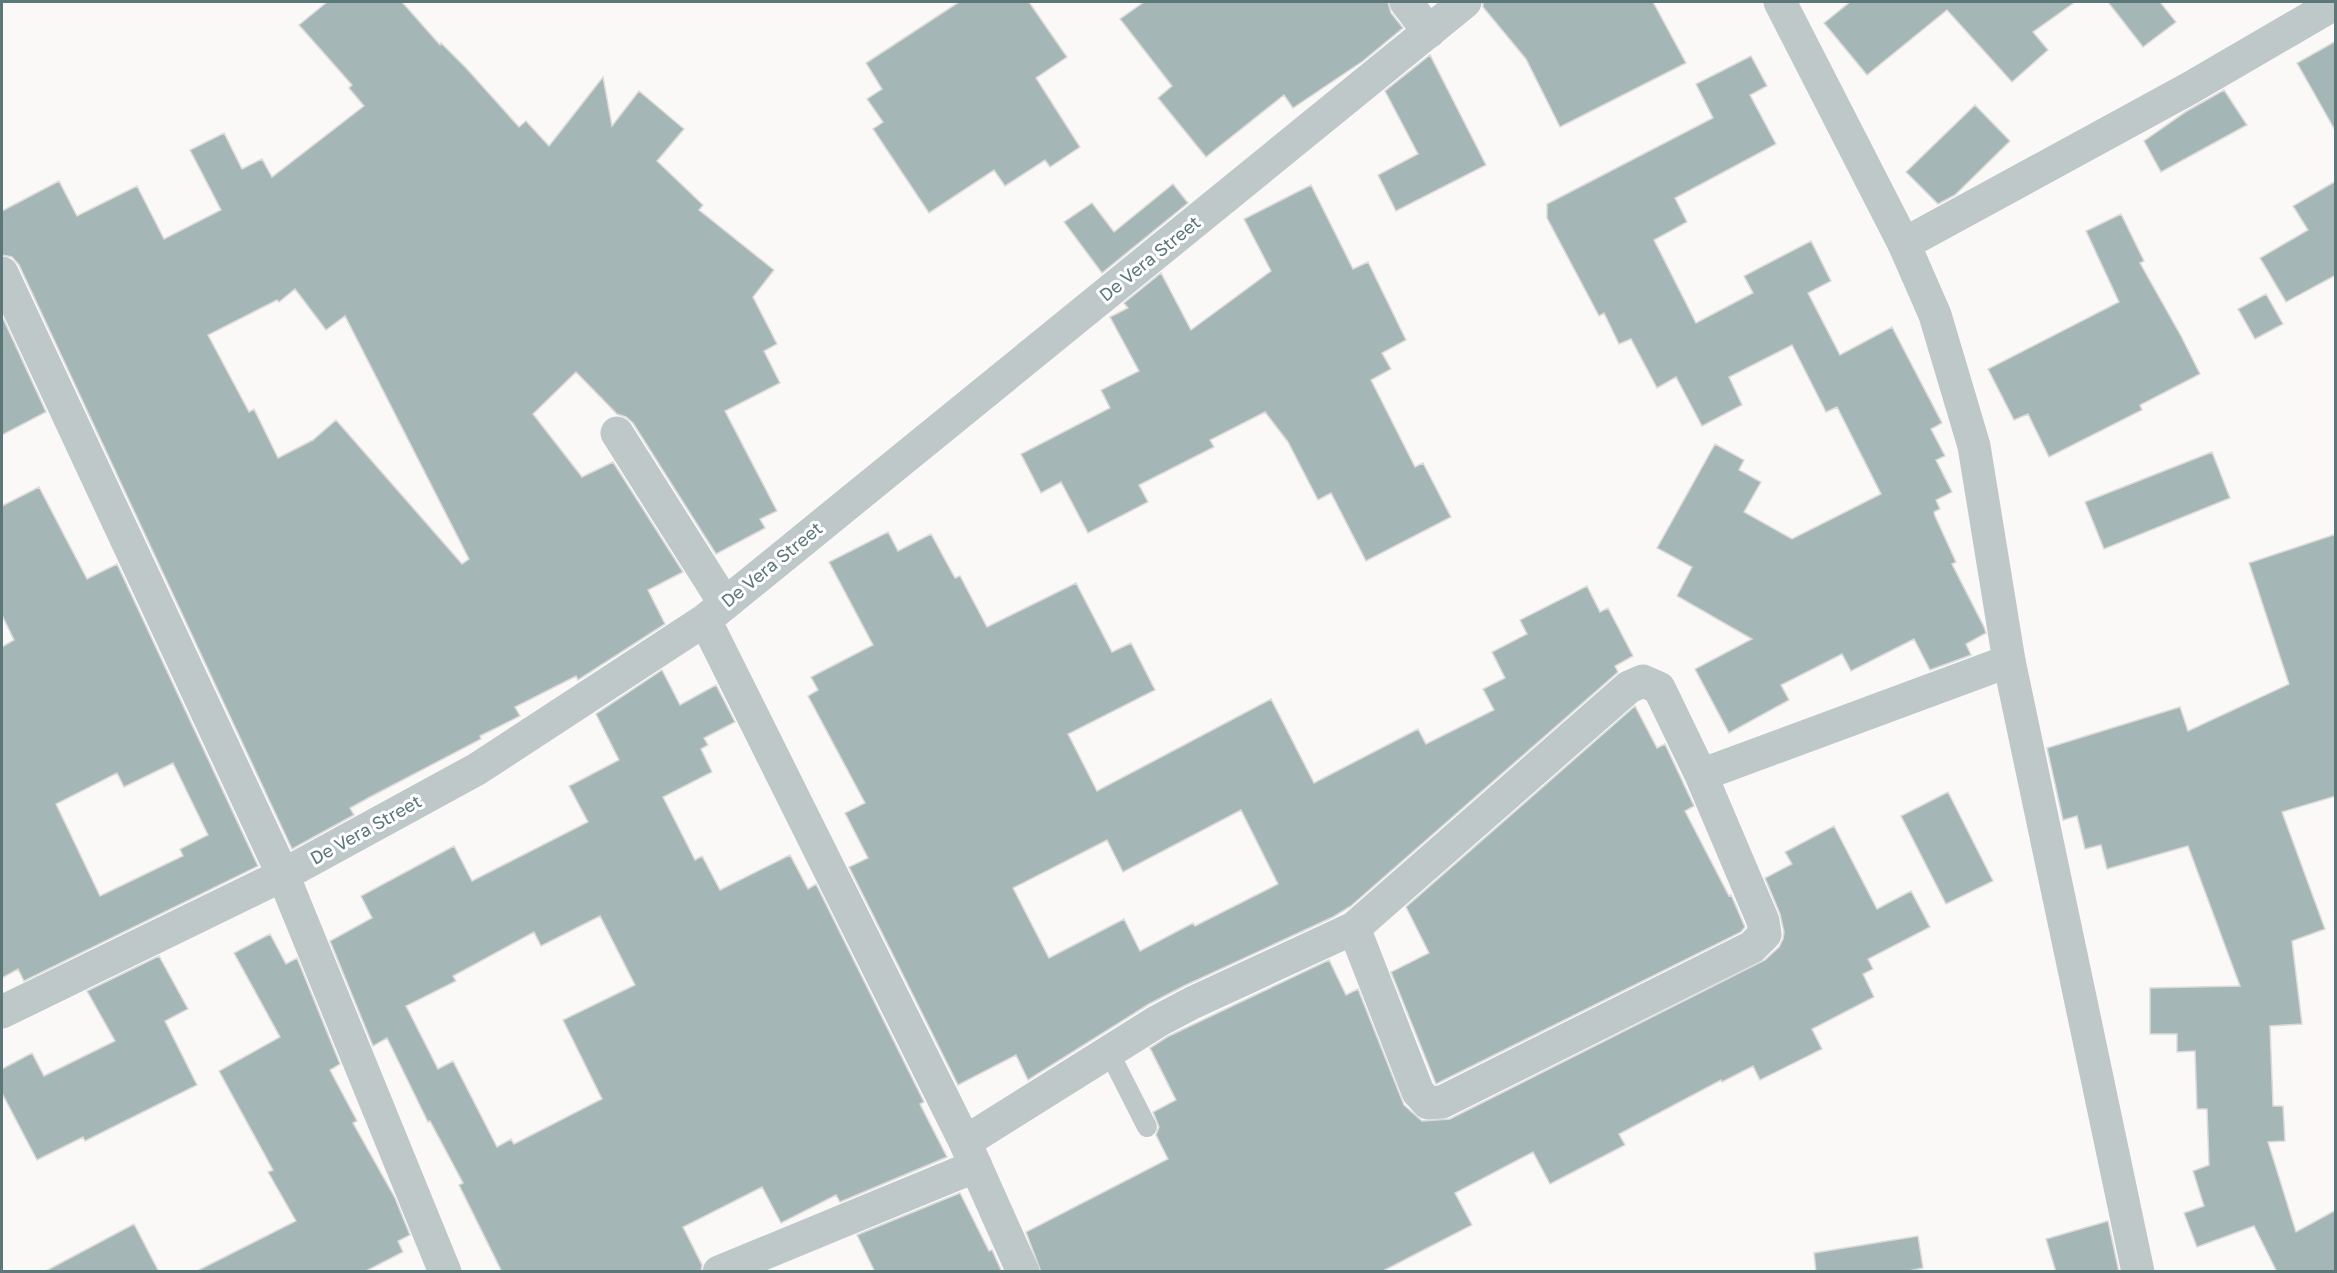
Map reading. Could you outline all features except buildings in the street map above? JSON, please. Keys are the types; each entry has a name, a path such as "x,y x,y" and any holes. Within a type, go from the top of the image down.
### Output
{"street":[{"path":"1406,2 1429,32"},
{"name":"De Vera Street","path":"2,1011 283,875 477,769 715,612 1465,2"},
{"path":"1780,2 1904,244 1935,315 1974,446 2009,661 2138,1272"},
{"path":"1904,244 2190,88 2336,3"},
{"path":"2,273 283,875 445,1272"},
{"path":"617,433 715,612 971,1154 1023,1272"},
{"path":"1701,775 2009,661"},
{"path":"719,1272 971,1154 1109,1052 1192,1003 1354,928 1629,687 1644,681 1659,688 1701,775 1763,921 1765,934 1752,947 1442,1101 1428,1103 1418,1092 1354,928"}],"lane":[{"path":"1109,1052 1147,1127"}]}
